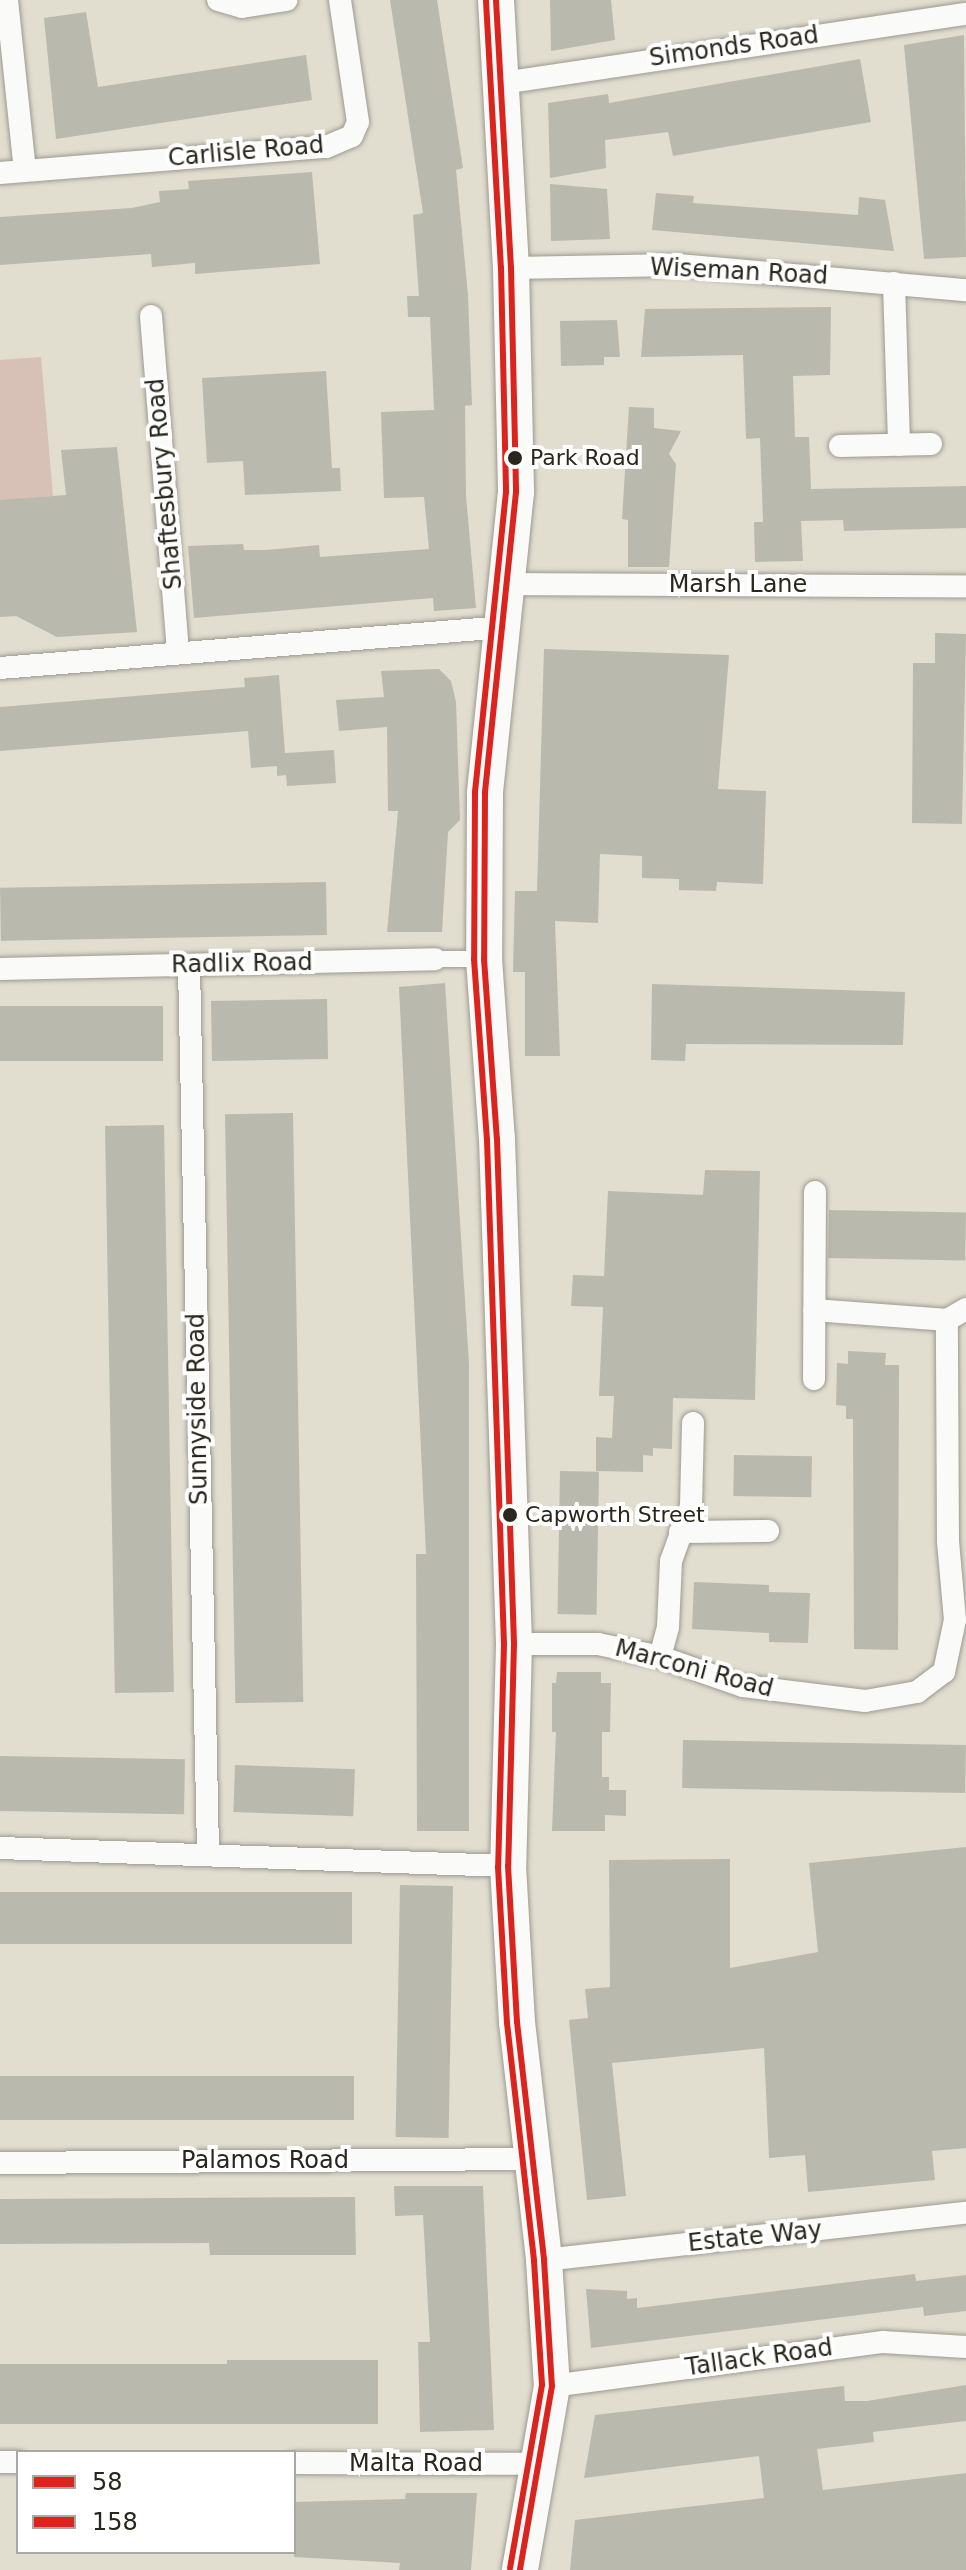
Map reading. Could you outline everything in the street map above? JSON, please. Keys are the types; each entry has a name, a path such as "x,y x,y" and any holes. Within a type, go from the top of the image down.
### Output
{"main road":[{"path":"496,0 503,83 517,464 510,584 485,793 484,959 497,1139 514,1644 508,1866 531,2159 544,2260 552,2386 520,2570"}],"street":[{"path":"7,0 25,170"},
{"path":"218,0 242,7 286,0"},
{"name":"Carlisle Road","path":"0,173 326,147 352,136 358,122 340,0"},
{"name":"Simonds Road","path":"503,83 966,14"},
{"name":"Wiseman Road","path":"511,268 678,265 966,290"},
{"path":"894,283 899,445"},
{"name":"Shaftesbury Road","path":"151,316 178,652"},
{"path":"840,446 931,444"},
{"name":"Marsh Lane","path":"510,584 966,586"},
{"path":"0,668 504,627"},
{"name":"Radlix Road","path":"0,969 484,959"},
{"name":"Sunnyside Road","path":"189,966 208,1852"},
{"path":"814,1379 815,1192"},
{"name":"Marconi Road","path":"514,1644 598,1644 660,1657 743,1686 865,1701 917,1692 944,1672 955,1620 948,1541 957,1314 814,1310"},
{"path":"660,1657 668,1627 671,1561 691,1506 693,1423"},
{"path":"680,1532 768,1531"},
{"path":"0,1848 208,1852 508,1866"},
{"name":"Palamos Road","path":"0,2163 531,2159"},
{"name":"Estate Way","path":"544,2260 966,2213"},
{"name":"Tallack Road","path":"552,2386 883,2342 966,2347"},
{"name":"Malta Road","path":"296,2463 539,2464"}],"shaded area":[{"path":"41,357 53,496 0,501 0,360"}],"building":[{"path":"390,0 437,0 463,168 456,170 468,295 472,405 465,406 466,496 476,608 434,611 433,598 194,618 188,546 243,544 244,550 267,550 319,545 320,557 429,549 424,497 384,498 381,412 434,410 430,317 408,317 407,296 419,296 413,215 423,213"},
{"path":"550,0 611,0 615,40 551,51"},
{"path":"86,12 98,87 306,55 312,100 56,139 44,18"},
{"path":"964,35 966,257 924,259 904,45"},
{"path":"860,59 871,122 673,156 668,132 605,140 606,168 550,178 548,103 608,94 609,103"},
{"path":"312,172 320,264 195,274 195,263 152,267 151,254 0,265 0,217 132,208 160,202 159,191 189,189 188,181"},
{"path":"550,184 607,189 610,239 551,241"},
{"path":"656,193 694,196 693,203 858,215 859,197 885,200 894,251 652,230"},
{"path":"831,307 830,375 793,376 795,437 809,437 811,489 966,486 966,528 844,531 843,520 801,521 803,561 755,562 754,522 763,522 760,438 746,439 743,355 641,357 645,309"},
{"path":"617,320 620,357 604,357 604,365 561,366 560,321"},
{"path":"326,371 332,468 340,468 341,491 245,495 243,461 207,463 202,378"},
{"path":"629,407 654,408 654,428 681,431 669,454 676,464 669,567 628,567 628,520 622,519"},
{"path":"117,447 137,632 57,637 16,616 0,617 0,500 66,495 61,450"},
{"path":"935,633 966,634 962,824 912,823 913,663 935,663"},
{"path":"544,649 729,655 718,789 766,791 763,884 717,882 716,891 679,890 679,879 642,878 642,856 600,854 598,923 555,921 560,1056 525,1056 525,972 513,972 515,891 537,891"},
{"path":"439,669 451,681 456,702 460,820 448,832 442,932 387,932 398,811 388,811 387,727 339,731 336,700 384,697 381,671"},
{"path":"279,675 285,753 334,750 336,783 287,786 286,775 277,776 277,766 251,768 248,731 0,751 0,707 245,687 244,678"},
{"path":"326,882 327,935 1,941 0,888"},
{"path":"445,983 469,1364 469,1831 417,1831 416,1554 426,1554 399,987"},
{"path":"652,984 905,992 903,1045 686,1044 685,1061 651,1060"},
{"path":"327,999 328,1059 212,1061 211,1001"},
{"path":"0,1006 163,1006 163,1061 0,1061"},
{"path":"293,1113 303,1702 235,1703 225,1114"},
{"path":"164,1125 174,1692 115,1693 105,1126"},
{"path":"705,1170 760,1171 755,1400 673,1398 672,1449 653,1448 653,1456 643,1455 643,1472 596,1471 596,1437 612,1438 614,1396 599,1396 603,1307 571,1306 573,1275 604,1276 608,1191 703,1195"},
{"path":"829,1210 966,1212 965,1260 828,1258"},
{"path":"848,1351 886,1353 885,1365 899,1365 898,1650 854,1649 853,1419 846,1419 846,1406 836,1405 837,1363 848,1364"},
{"path":"734,1455 812,1456 811,1497 733,1496"},
{"path":"560,1471 599,1472 596,1615 558,1614"},
{"path":"694,1582 769,1585 769,1592 810,1593 808,1643 769,1642 769,1633 692,1629"},
{"path":"557,1672 601,1672 601,1683 611,1683 610,1732 602,1732 602,1777 609,1777 609,1790 626,1790 626,1816 605,1815 605,1831 552,1831 556,1732 552,1732 552,1683 556,1683"},
{"path":"683,1740 966,1745 965,1793 682,1788"},
{"path":"0,1756 185,1759 184,1814 0,1811"},
{"path":"235,1765 355,1769 353,1816 233,1812"},
{"path":"966,1847 966,2148 932,2151 935,2180 808,2192 805,2155 769,2158 764,2048 612,2063 626,2196 587,2200 569,2020 588,2018 585,1989 610,1987 609,1860 730,1859 730,1968 818,1952 809,1863"},
{"path":"400,1885 453,1886 449,2138 396,2137"},
{"path":"0,1892 352,1892 352,1944 0,1944"},
{"path":"0,2076 354,2076 354,2120 0,2120"},
{"path":"394,2186 483,2186 494,2430 420,2432 418,2342 430,2342 423,2215 395,2216"},
{"path":"355,2197 356,2255 210,2255 209,2243 0,2244 0,2199"},
{"path":"915,2274 916,2281 966,2275 966,2311 924,2316 923,2307 591,2348 586,2289 627,2291 627,2299 637,2298 637,2308"},
{"path":"227,2360 378,2360 378,2424 0,2424 0,2364 227,2364"},
{"path":"966,2385 966,2421 873,2432 874,2442 817,2449 823,2490 966,2473 966,2570 570,2570 575,2520 764,2498 759,2456 584,2478 595,2415 844,2386 845,2401 867,2401"},
{"path":"406,2493 477,2493 471,2570 399,2570 400,2563 294,2557 296,2502 405,2499"}],"transit line":[{"name":"58","path":"496,0 511,268 516,492 485,793 484,959 497,1139 514,1644 508,1866 517,2022 544,2260 552,2386 520,2570"},
{"name":"158","path":"486,1 501,268 506,492 475,792 474,959 487,1140 504,1644 498,1867 507,2023 534,2261 542,2385 510,2568"}],"place":[{"name":"Park Road","path":"515,458"},
{"name":"Capworth Street","path":"510,1515"}]}
